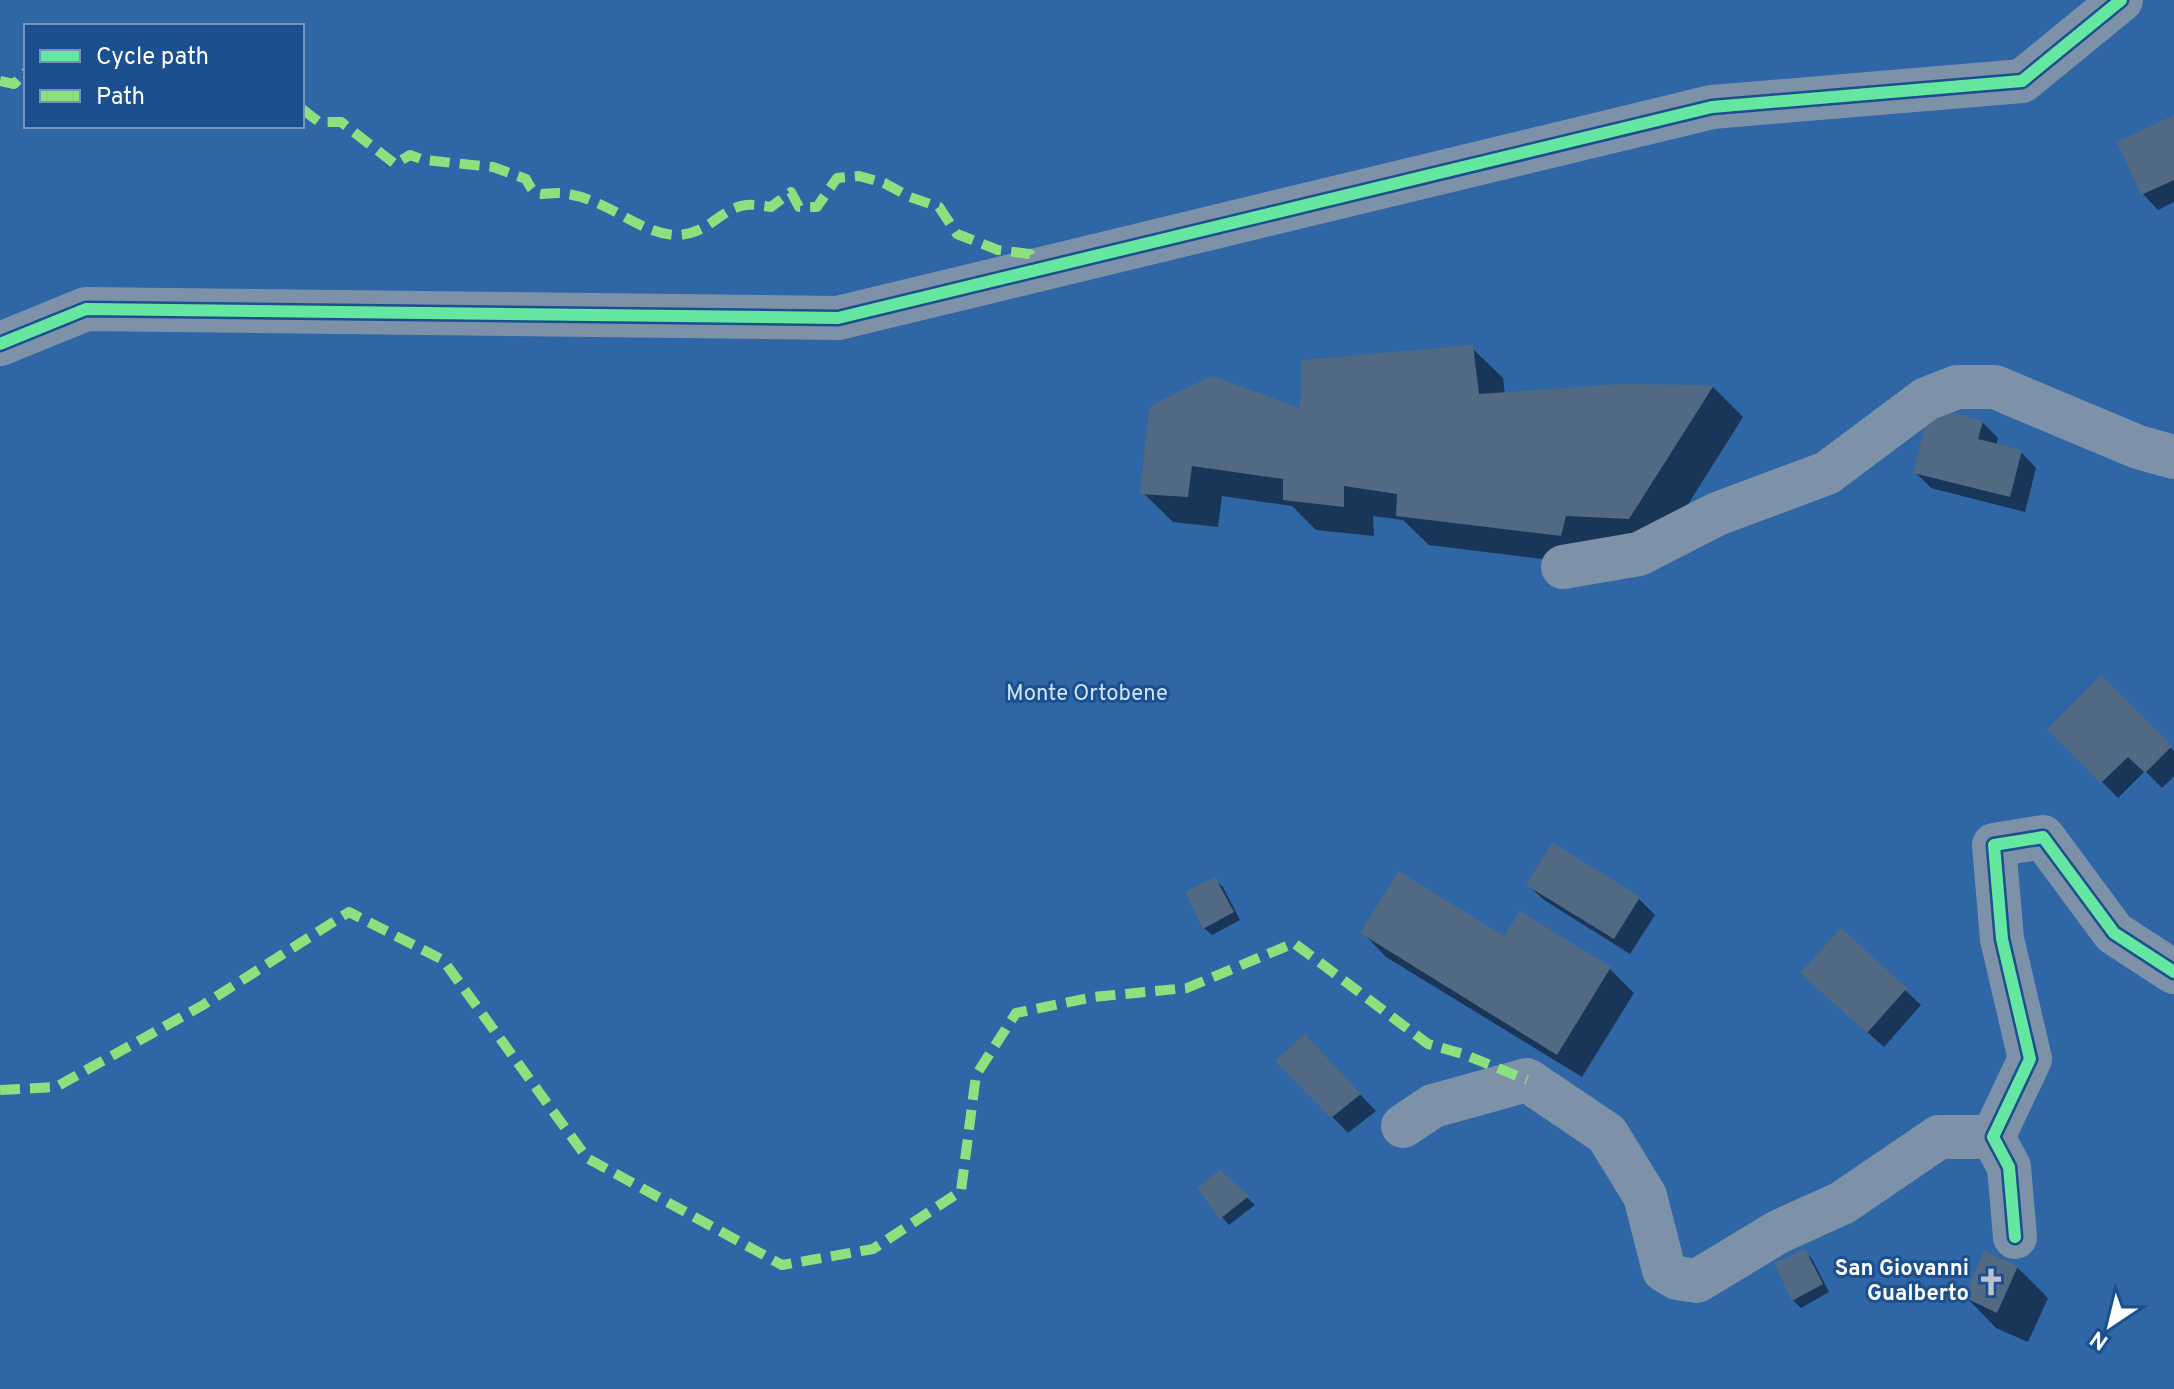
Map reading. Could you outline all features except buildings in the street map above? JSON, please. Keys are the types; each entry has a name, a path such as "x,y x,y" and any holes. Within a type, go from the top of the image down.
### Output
{"street":[{"path":"0,344 86,309 838,318 1712,107 2022,81 2121,0"},
{"path":"1563,567 1639,554 1717,514 1827,473 1926,399 1957,387 1995,387 2138,447 2174,457"},
{"path":"1993,1137 2030,1059 2002,939 1994,845 2043,837 2114,933 2174,972"},
{"path":"1403,1126 1433,1106 1527,1080 1607,1134 1645,1196 1664,1270 1677,1278 1697,1281 1778,1232 1842,1203 1939,1137 1993,1137"},
{"path":"1993,1137 2009,1167 2015,1237"}],"green space":[{"name":"Monte Ortobene","path":"0,0 2174,0 2174,1389 0,1389"}],"marked path":[{"path":"0,81 14,84 24,74"},
{"path":"304,111 319,122 341,122 395,164 410,155 424,160 493,167 526,179 536,193 561,193 585,198 645,227 667,234 689,234 737,207 771,207 791,192 799,207 817,207 837,178 859,176 884,183 910,197 939,207 957,234 998,250 1030,254 1036,270"},
{"path":"0,1090 56,1087 203,1005 349,912 443,960 587,1158 782,1265 873,1249 961,1191 976,1075 1016,1013 1093,997 1187,988 1294,943 1428,1044 1463,1054 1527,1080"}],"cycle path":[{"path":"0,344 86,309 838,318 1712,107 2022,81 2121,0"},
{"path":"2015,1237 2009,1167 1993,1137 2030,1059 2002,939 1994,845 2043,837 2114,933 2174,972"}],"place":[{"name":"San Giovanni Gualberto","path":"1991,1282"}]}
